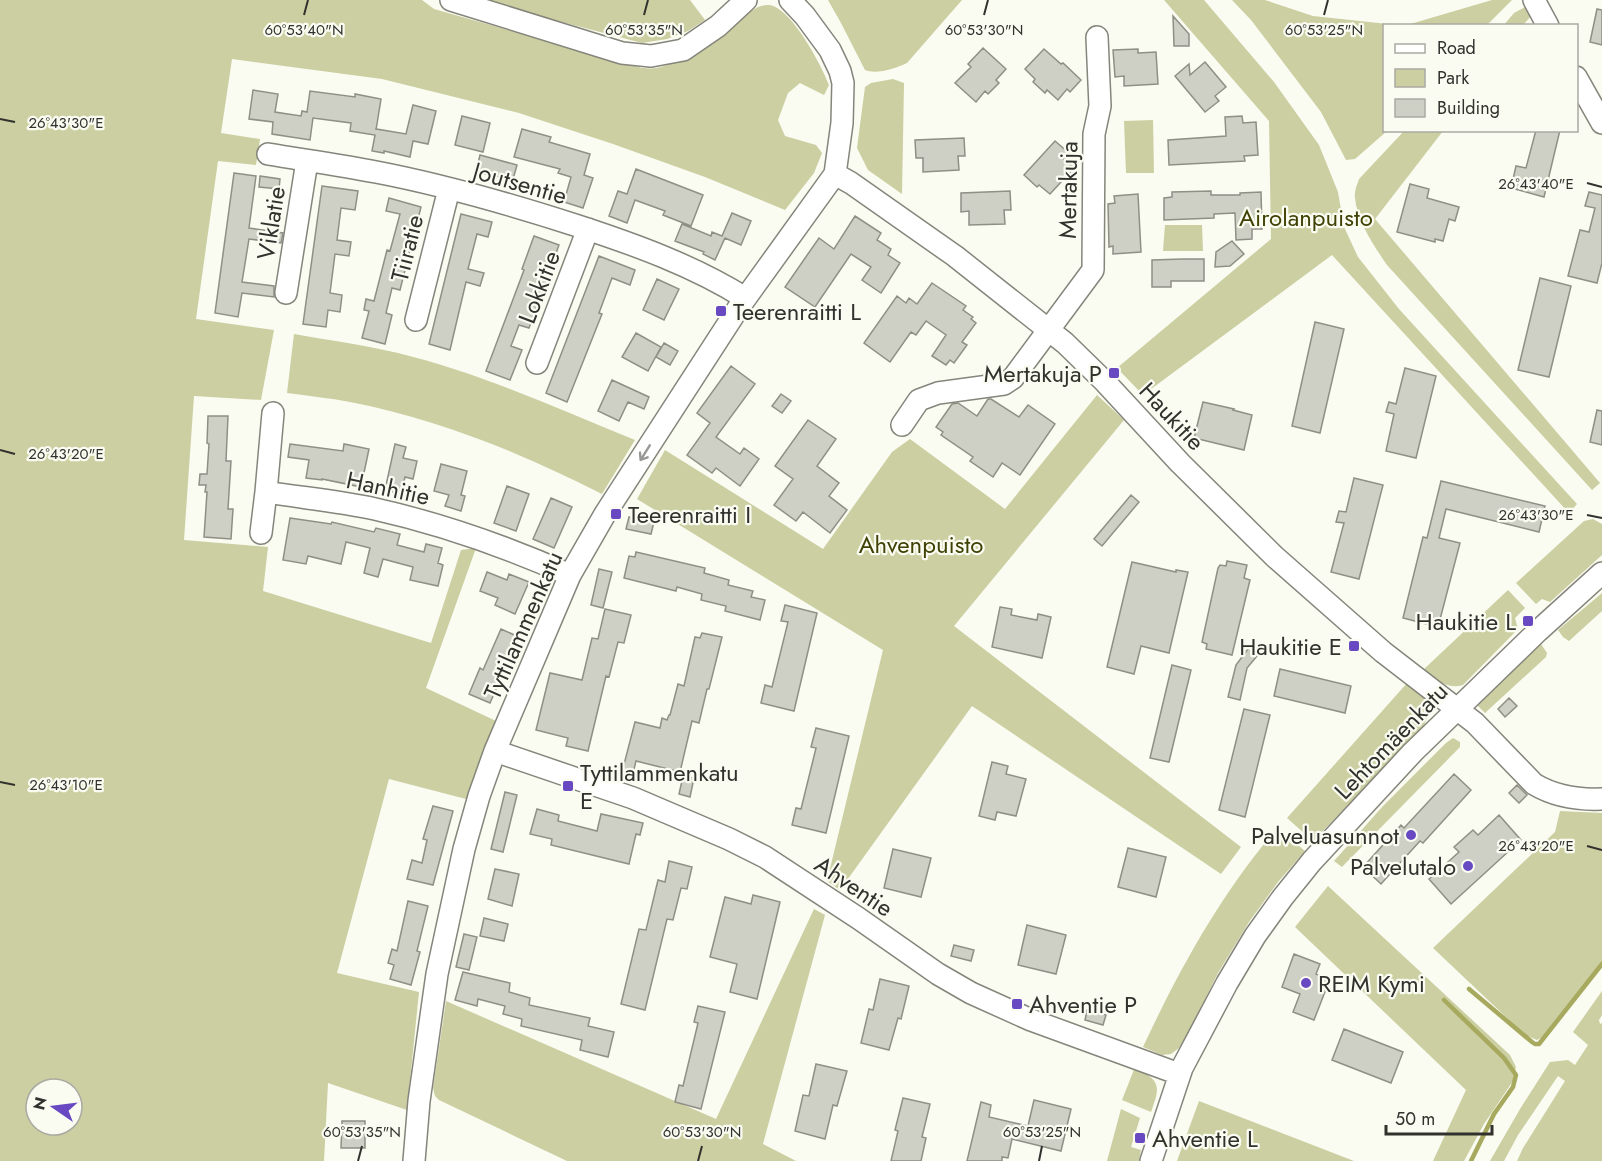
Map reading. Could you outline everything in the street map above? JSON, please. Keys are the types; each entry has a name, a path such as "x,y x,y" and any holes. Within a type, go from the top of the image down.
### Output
{"street":[{"path":"451,0 622,53 651,56 683,50 718,26 746,0"},
{"path":"790,0 830,50 841,77 842,123 835,174"},
{"path":"1534,0 1547,24"},
{"name":"Mertakuja","path":"902,425 919,400 938,393 1004,384 1014,378 1093,270 1094,134 1100,106 1097,37"},
{"path":"1578,81 1602,123"},
{"name":"Joutsentie","path":"268,154 377,172 534,212 624,241 683,265 745,298"},
{"name":"Viklatie","path":"286,293 307,161"},
{"name":"Tyttilammenkatu","path":"414,1161 419,1101 437,974 464,849 495,751 570,575 605,514 745,298 835,174"},
{"name":"Haukitie","path":"835,174 955,256 1049,329 1105,382 1180,463 1275,557 1383,652 1476,723 1534,784 1562,795 1602,799"},
{"name":"Tiiratie","path":"416,320 449,189"},
{"name":"Lokkitie","path":"537,363 588,229"},
{"path":"261,533 273,413"},
{"name":"Hanhitie","path":"266,492 372,509 418,520 470,536 570,575"},
{"name":"Lehtomäenkatu","path":"1151,1161 1179,1074 1255,936 1283,897 1353,815 1538,631 1602,573"},
{"name":"Ahventie","path":"495,751 633,798 729,839 774,863 938,974 971,993 1053,1028 1179,1074"}],"green space":[{"path":"0,0 422,0 434,9 642,68 656,68 673,63 726,32 757,8 769,5 778,8 805,39 829,85 824,95 800,83 788,93 778,120 785,136 816,145 822,153 814,173 785,210 705,177 519,113 382,79 232,59 221,133 260,139 256,165 218,161 196,319 274,330 261,400 194,396 184,540 268,547 263,591 431,643 461,550 476,548 426,688 496,721 466,799 389,779 337,973 419,992 407,1110 328,1083 324,1161 0,1161"},
{"path":"482,0 690,0 705,20 688,31 667,39 642,43"},
{"path":"828,0 962,0 907,63 875,72 865,70"},
{"name":"Airolanpuisto","path":"1164,0 1204,0 1274,82 1319,145 1338,192 1344,227 1358,257 1399,309 1577,504 1569,513 1332,255 1143,395 1117,368 1271,239 1269,121"},
{"name":"Airolanpuisto","path":"1232,0 1265,0 1313,16 1388,24 1383,24 1383,132 1386,132 1355,159 1346,160 1321,112 1251,20"},
{"path":"1492,0 1512,0 1488,24 1410,24"},
{"path":"1525,7 1531,16 1524,24 1505,24 1514,13"},
{"path":"893,79 904,83 902,194 868,170 857,148 865,87 871,83"},
{"path":"1153,120 1154,173 1126,173 1124,121"},
{"name":"Airolanpuisto","path":"1403,132 1442,132 1375,219 1600,483 1592,490 1387,265 1367,233 1356,207 1355,190 1359,179"},
{"path":"1165,225 1202,225 1203,251 1163,251"},
{"path":"294,334 385,350 429,361 518,392 635,440 602,494 542,465 448,428 383,409 287,393"},
{"name":"Ahvenpuisto","path":"1097,395 1124,420 954,626 1241,847 1221,874 972,706 840,890 827,881 883,650 637,499 665,450 823,549 892,452 910,439 1005,509"},
{"path":"1593,519 1602,524 1602,555 1550,602 1542,599 1536,604 1516,583 1584,521"},
{"path":"1508,590 1525,608 1515,618 1518,629 1463,685 1446,685 1423,670"},
{"path":"1602,593 1602,611 1569,641 1563,637 1558,630"},
{"path":"1541,644 1547,653 1546,657 1485,713 1476,704"},
{"path":"1408,682 1423,697 1428,708 1422,729 1313,841 1287,818"},
{"path":"1453,738 1460,742 1460,747 1342,867 1334,861 1383,806"},
{"path":"1560,811 1602,813 1602,962 1549,1034 1537,1040 1525,1035 1433,948 1555,832"},
{"path":"1281,831 1305,851 1278,882 1249,922 1218,973 1186,1038 1171,1054 1162,1055 1143,1047 1185,963 1217,909 1253,857 1273,833"},
{"path":"1328,886 1510,1055 1516,1067 1513,1081 1484,1124 1464,1161 1433,1161 1466,1090 1295,927"},
{"path":"814,909 825,915 763,1144 796,1161 567,1161 439,1100 435,1096 433,1088 446,1001 716,1119"},
{"path":"1602,991 1602,1015 1599,1020 1600,1024 1602,1023 1602,1161 1517,1161 1565,1081 1558,1076 1518,1135 1504,1161 1490,1161 1550,1062 1568,1060 1575,1065 1588,1045 1573,1032"},
{"path":"1135,1067 1154,1080 1156,1085 1156,1096 1151,1112 1122,1100"},
{"path":"1199,1101 1354,1161 1177,1161"},
{"path":"1121,1109 1140,1118 1131,1147 1141,1150 1139,1161 1107,1161"}],"building":[{"path":"1597,9 1602,10 1602,45 1590,42"},
{"path":"1173,16 1189,34 1189,46 1174,46"},
{"path":"983,48 1006,69 996,80 999,83 988,94 985,91 976,102 955,83 971,67 968,64"},
{"path":"1044,49 1081,80 1070,92 1067,89 1058,100 1047,90 1045,93 1033,82 1035,79 1025,69"},
{"path":"1138,49 1138,53 1156,52 1158,84 1124,86 1124,76 1115,77 1113,50"},
{"path":"1205,62 1226,87 1215,96 1219,101 1205,112 1175,76 1189,64 1190,75"},
{"path":"253,90 278,94 275,112 301,116 302,111 307,112 310,91 355,97 355,94 381,99 376,129 406,134 413,105 436,111 428,144 413,141 410,157 384,151 384,153 372,151 375,135 350,131 351,123 313,118 310,140 272,134 273,122 249,119"},
{"path":"462,116 490,123 483,152 455,145"},
{"path":"1242,116 1243,123 1256,122 1258,155 1244,156 1245,161 1169,165 1168,140 1226,136 1225,117"},
{"path":"522,129 551,137 549,142 590,154 584,175 593,178 583,208 564,202 571,177 558,173 560,169 514,157"},
{"path":"1535,132 1560,132 1544,197 1511,188 1516,166 1526,168"},
{"path":"964,138 965,156 958,156 959,170 923,172 923,158 916,158 915,140"},
{"path":"1055,141 1069,153 1064,159 1074,168 1050,194 1039,185 1037,187 1024,175"},
{"path":"480,155 517,165 512,183 499,180 500,177 476,172"},
{"path":"636,169 703,195 691,226 663,215 665,211 635,200 627,223 609,216 618,191 627,194"},
{"path":"234,173 256,176 249,228 283,233 281,243 249,239 242,282 274,286 274,297 242,293 238,317 215,313"},
{"path":"260,176 280,179 279,189 259,187"},
{"path":"1410,184 1429,189 1427,198 1459,207 1455,221 1449,219 1443,241 1435,239 1435,242 1397,232"},
{"path":"322,186 358,191 355,210 341,208 337,240 351,242 349,256 335,254 330,293 342,295 340,312 328,310 326,327 303,324"},
{"path":"1010,191 1011,210 1004,210 1005,224 969,225 969,211 961,212 961,193"},
{"path":"1211,191 1211,195 1261,192 1262,229 1252,229 1252,239 1236,240 1235,213 1214,214 1214,218 1164,220 1164,198 1172,197 1172,192"},
{"path":"1589,192 1602,195 1602,263 1597,283 1568,276 1580,230 1589,232 1595,208 1585,206"},
{"path":"1138,194 1141,252 1113,254 1113,246 1109,247 1108,204 1115,203 1114,196"},
{"path":"389,198 421,207 400,290 392,288 386,313 392,315 385,344 362,338 369,311 364,310 366,299 374,301 387,250 390,251 400,214 386,211"},
{"path":"732,213 751,221 741,245 725,238 715,260 703,254 704,252 675,241 682,224 711,236 712,232 722,236"},
{"path":"461,214 492,222 488,237 477,234 468,269 484,273 480,286 466,282 450,350 429,344"},
{"path":"855,216 881,233 877,240 891,249 888,255 900,263 881,293 862,280 871,267 851,254 815,307 785,287 819,238 834,249"},
{"path":"534,236 559,245 529,328 519,325 511,346 522,350 510,380 486,371 524,270 522,269"},
{"path":"1232,241 1244,254 1230,266 1215,267 1216,252"},
{"path":"599,256 635,270 630,285 612,278 599,313 602,314 567,402 546,393"},
{"path":"1204,259 1204,281 1171,281 1171,287 1152,287 1152,260"},
{"path":"1540,278 1571,286 1549,377 1518,370"},
{"path":"657,279 679,289 664,320 643,310"},
{"path":"932,283 966,306 963,310 973,317 971,319 976,323 962,342 967,345 954,363 950,360 946,365 932,356 946,335 926,321 916,335 911,332 890,362 864,343 897,296 906,303 909,298 917,304"},
{"path":"1315,322 1344,329 1320,433 1292,426"},
{"path":"636,333 661,347 648,371 622,357"},
{"path":"664,343 678,351 670,365 656,357"},
{"path":"731,366 755,384 716,437 740,454 744,448 759,459 740,486 716,468 712,473 687,455 710,423 697,413"},
{"path":"1405,368 1436,376 1416,458 1386,451 1394,414 1386,412 1389,402 1396,404"},
{"path":"612,380 649,397 644,409 628,402 619,421 598,411"},
{"path":"781,394 791,401 782,413 772,406"},
{"path":"988,399 1019,417 1028,405 1055,424 1020,475 1002,463 993,477 970,461 973,457 941,435 943,432 936,427 952,404 958,403 977,416"},
{"path":"1203,402 1252,415 1244,450 1194,438"},
{"path":"1597,410 1602,411 1602,445 1590,442"},
{"path":"208,416 228,416 226,461 231,461 228,509 233,509 231,539 204,537 207,492 205,492 206,485 199,485 200,474 207,474"},
{"path":"808,420 836,439 817,466 839,483 829,496 847,510 830,533 803,512 796,521 774,505 793,479 775,466"},
{"path":"290,444 343,451 344,444 369,449 361,487 306,478 309,460 288,457"},
{"path":"395,444 406,447 403,458 417,461 413,479 405,477 401,494 385,490"},
{"path":"441,464 467,471 461,495 465,496 461,511 445,506 449,495 434,491"},
{"path":"1354,478 1383,485 1359,579 1331,572 1344,523 1336,522 1339,511 1346,512"},
{"path":"1441,481 1545,506 1539,532 1446,509 1439,538 1460,543 1438,627 1403,618 1423,537 1427,538"},
{"path":"507,486 529,494 516,531 494,523"},
{"path":"1131,495 1139,502 1102,546 1094,539"},
{"path":"551,498 572,507 554,548 533,539"},
{"path":"629,517 654,522 651,534 626,529"},
{"path":"290,518 331,524 332,522 374,532 376,528 400,534 397,545 424,552 426,544 442,548 438,563 443,565 438,586 410,580 413,567 383,559 378,577 364,573 370,548 346,542 341,564 308,556 306,564 283,560"},
{"path":"636,552 705,568 704,573 729,580 728,585 753,591 751,597 765,600 760,620 725,611 726,606 701,600 702,594 677,587 676,591 624,578 629,556 635,557"},
{"path":"1227,561 1247,565 1244,578 1250,580 1232,655 1206,649 1207,644 1202,642 1218,568 1220,565 1226,566"},
{"path":"1132,562 1176,572 1176,570 1188,572 1169,653 1141,646 1134,674 1107,667"},
{"path":"599,569 612,572 603,608 591,605"},
{"path":"487,572 507,580 509,574 529,582 515,614 495,605 498,598 480,591"},
{"path":"785,605 817,613 794,711 761,703 765,685 772,687 788,622 781,621"},
{"path":"1000,607 1012,609 1011,615 1037,620 1038,614 1051,617 1042,658 992,647"},
{"path":"605,609 631,615 624,643 618,642 609,677 606,676 588,751 566,746 568,738 536,730 550,673 582,680 592,638 598,639"},
{"path":"501,629 519,637 490,703 469,694 480,668 483,670"},
{"path":"702,633 722,637 699,723 692,721 680,772 636,761 632,778 621,776 635,722 660,728 662,718 667,720 678,684 684,686 695,637 700,638"},
{"path":"1253,642 1262,650 1247,668 1240,700 1228,697 1236,665"},
{"path":"1172,665 1191,670 1169,762 1150,758"},
{"path":"1280,669 1351,686 1345,713 1274,696"},
{"path":"1509,698 1517,706 1505,717 1498,709"},
{"path":"1244,709 1270,715 1245,817 1219,810"},
{"path":"816,728 849,736 826,833 792,825 796,808 801,809 816,748 811,747"},
{"path":"992,762 1008,766 1006,774 1026,779 1016,816 997,812 995,820 979,816"},
{"name":"Palveluasunnot","path":"1454,774 1471,790 1423,843 1420,841 1381,884 1363,867 1401,825 1404,828"},
{"path":"683,776 694,778 690,797 679,794"},
{"path":"1517,785 1527,795 1519,803 1509,793"},
{"path":"505,792 517,795 503,852 491,849"},
{"path":"433,806 453,811 433,885 407,879 412,860 422,863 427,840 423,839"},
{"path":"537,809 559,815 558,821 597,831 601,814 643,823 640,835 636,834 629,864 551,845 552,839 530,834"},
{"name":"Palvelutalo","path":"1499,815 1521,840 1451,904 1429,879 1459,852 1454,847 1473,830 1478,835"},
{"path":"1128,848 1166,857 1156,897 1118,887"},
{"path":"893,849 931,858 921,897 884,888"},
{"path":"669,861 692,867 687,889 681,888 673,920 667,919 645,1010 621,1004 639,929 646,930 658,880 665,882"},
{"path":"495,869 519,874 512,906 488,899"},
{"path":"753,895 780,902 757,999 730,992 737,964 710,957 725,897 751,904"},
{"path":"408,901 428,906 417,951 420,952 411,985 390,979 394,965 388,963 392,949 397,951"},
{"path":"484,918 508,924 504,941 480,936"},
{"path":"1027,925 1066,935 1056,974 1018,965"},
{"path":"464,934 477,937 469,970 456,967"},
{"path":"954,945 974,950 971,961 951,956"},
{"name":"REIM Kymi","path":"1294,954 1320,964 1316,974 1330,979 1314,1020 1293,1012 1300,994 1282,987"},
{"path":"463,972 510,983 509,992 530,998 529,1005 590,1018 588,1026 614,1032 608,1057 580,1050 582,1040 521,1026 522,1019 503,1014 505,1006 478,999 477,1006 455,1000"},
{"path":"880,979 909,986 901,1019 898,1018 889,1050 861,1043 869,1009 873,1010"},
{"path":"698,1006 725,1012 701,1109 675,1102 679,1085 683,1086 698,1023 694,1022"},
{"path":"1087,1010 1106,1015 1103,1025 1085,1020"},
{"path":"1344,1029 1403,1052 1391,1083 1332,1060"},
{"path":"816,1064 847,1071 837,1106 833,1105 825,1139 795,1131 803,1095 809,1096"},
{"path":"903,1098 930,1104 922,1137 926,1138 921,1161 891,1161 898,1131 895,1130"},
{"path":"1034,1100 1071,1109 1061,1151 1012,1139 1008,1158 1002,1157 1002,1161 967,1161 981,1102 991,1105 989,1117 1028,1126"},
{"path":"342,1121 365,1121 365,1148 341,1148"}],"waterway":[{"path":"1469,989 1532,1042 1539,1044 1602,964"},
{"path":"1444,1000 1504,1058 1516,1075 1513,1087 1494,1114 1471,1161"}],"place":[{"name":"Teerenraitti L","path":"721,311"},
{"name":"Mertakuja P","path":"1114,373"},
{"name":"Teerenraitti I","path":"616,514"},
{"name":"Haukitie L","path":"1528,621"},
{"name":"Haukitie E","path":"1354,646"},
{"name":"Tyttilammenkatu E","path":"568,786"},
{"name":"Palveluasunnot","path":"1411,835"},
{"name":"Palvelutalo","path":"1468,866"},
{"name":"REIM Kymi","path":"1306,983"},
{"name":"Ahventie P","path":"1017,1004"},
{"name":"Ahventie L","path":"1140,1138"}]}
